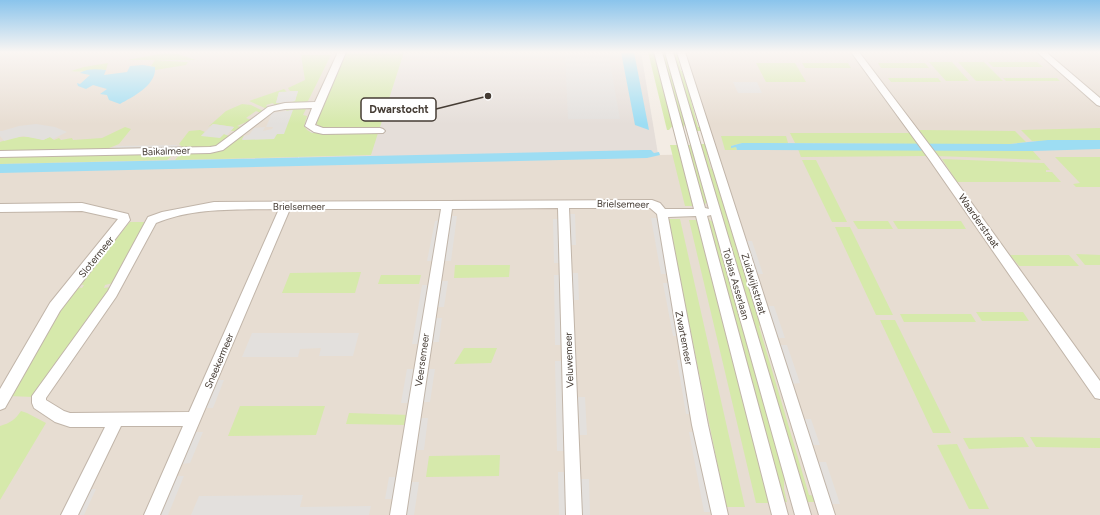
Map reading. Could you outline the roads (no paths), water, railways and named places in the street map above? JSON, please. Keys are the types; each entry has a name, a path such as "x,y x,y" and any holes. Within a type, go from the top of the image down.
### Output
{"street":[{"path":"331,76 310,126 323,131 380,131"},
{"name":"Tobias Asserlaan","path":"664,76 780,515"},
{"name":"Tobias Asserlaan","path":"676,76 803,515"},
{"name":"Zuidwijkstraat","path":"689,76 827,515"},
{"name":"Waarderstraat","path":"873,76 917,134 1100,392"},
{"path":"1068,76 1100,103"},
{"name":"Baikalmeer","path":"0,154 210,150 219,148 271,109 285,106 318,104"},
{"path":"680,136 708,136"},
{"name":"Brielsemeer","path":"116,420 70,420 60,417 39,403 39,396 112,294 152,220 162,216 214,206 645,203 656,206 662,213"},
{"name":"Veluwemeer","path":"563,204 574,515"},
{"name":"Veersemeer","path":"398,515 447,205"},
{"name":"Sneekermeer","path":"152,515 286,206"},
{"name":"Slotermeer","path":"0,403 55,307 124,220 124,217 82,207 1,208"},
{"path":"662,213 716,212"},
{"name":"Zwartemeer","path":"662,213 672,277 700,425 720,515"},
{"path":"69,515 116,420 194,419"}],"water":[{"path":"89,76 153,76 143,90 120,104 109,100 107,95 100,94 107,89 93,85 86,89 78,86 77,83 80,84"},
{"path":"626,76 639,76 649,130 635,125"},
{"path":"1048,140 1100,140 1100,149 1033,151 737,150 736,147 731,148 731,146 742,143 1010,144"},
{"path":"651,150 654,153 659,152 660,155 647,158 0,173 0,164"}],"place":[{"name":"Dwarstocht","path":"488,96"}]}
